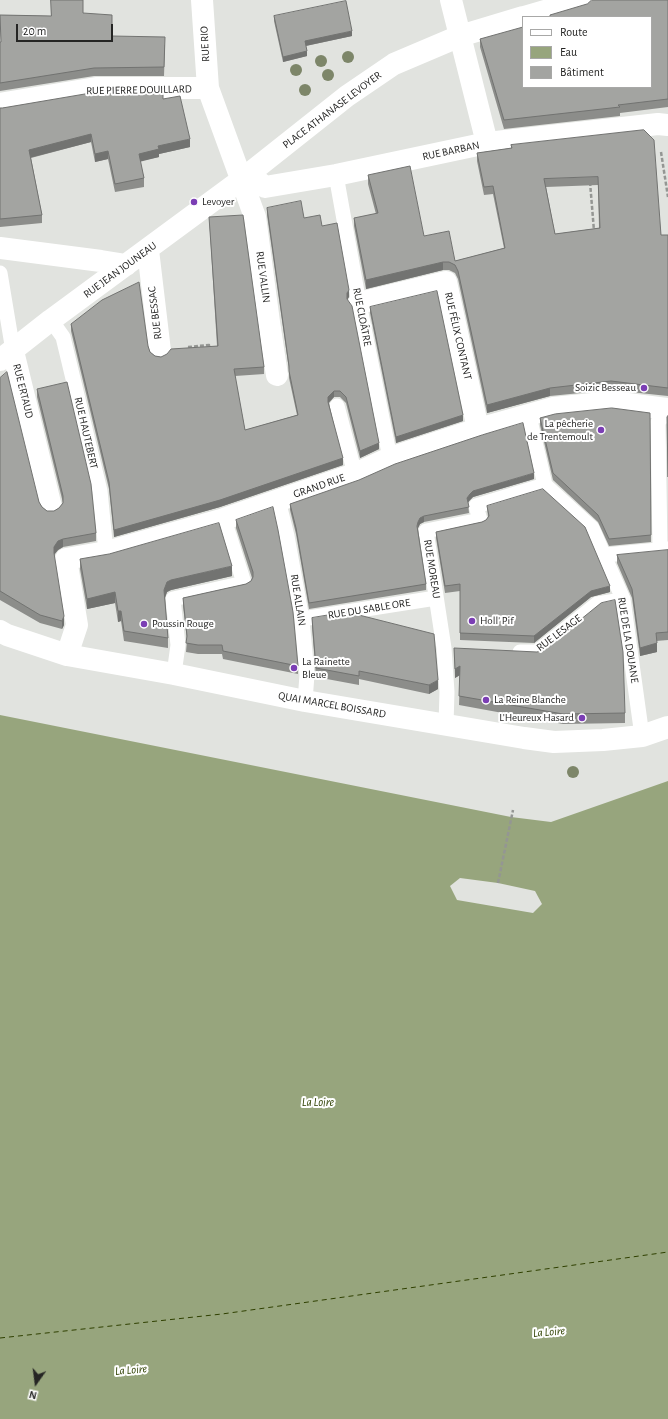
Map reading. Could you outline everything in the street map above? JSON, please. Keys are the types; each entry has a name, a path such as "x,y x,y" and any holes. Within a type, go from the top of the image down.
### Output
{"street":[{"name":"RUE RIO","path":"202,0 208,88"},
{"path":"451,0 487,143"},
{"name":"PLACE ATHANASE LEVOYER","path":"527,16 583,0"},
{"name":"PLACE ATHANASE LEVOYER","path":"245,177 347,96 394,64 460,36 522,18"},
{"name":"RUE PIERRE DOUILLARD","path":"0,104 96,88 208,88"},
{"path":"208,88 245,177"},
{"name":"RUE BARBAN","path":"245,177 265,187 336,175 487,143 663,124"},
{"name":"RUE JEAN JOUNEAU","path":"6,356 51,320 148,250 245,177"},
{"name":"RUE VALLIN","path":"245,177 255,218 269,322 278,375"},
{"path":"0,248 126,265"},
{"name":"RUE BESSAC","path":"148,250 160,351"},
{"name":"RUE FÉLIX CONTANT","path":"359,303 446,282 478,429"},
{"name":"RUE ERTAUD","path":"6,356 51,507"},
{"name":"GRAND RUE","path":"67,655 76,625 66,559 106,552 224,519 355,474 390,458 478,429 554,408 612,402 668,410"},
{"name":"QUAI MARCEL BOISSARD","path":"0,631 7,635 67,655 174,674 305,701 554,742 603,740 642,736 668,727"}],"lane":[{"name":"RUE CLOÂTRE","path":"336,175 359,303 390,458"},
{"name":"RUE ERTAUD","path":"0,273 6,356"},
{"name":"RUE HAUTEBERT","path":"51,320 63,337 91,452 100,491 106,552"},
{"path":"337,406 355,474"},
{"path":"605,555 664,549 658,422 668,410"},
{"path":"529,416 545,485"},
{"name":"RUE DE LA DOUANE","path":"545,485 592,528 623,599 642,736"},
{"name":"RUE MOREAU","path":"446,724 444,648 426,531 480,520 476,506 545,485"},
{"name":"RUE ALLAIN","path":"278,500 287,536 302,619 307,675 305,701"},
{"path":"174,674 178,646 173,599 244,583 224,519"},
{"name":"RUE DU SABLE ORE","path":"302,619 436,598"},
{"name":"RUE LESAGE","path":"506,651 537,652 597,604 623,599"},
{"path":"444,648 459,649"}],"path":[{"path":"663,124 668,197"},
{"path":"590,180 594,234"},
{"name":"RUE BESSAC","path":"160,351 209,345 210,352"},
{"path":"498,883 513,810"}],"water":[{"name":"La Loire","path":"0,715 511,817 551,822 668,781 668,1419 0,1419"}],"pier":[{"path":"460,878 498,883 535,891 542,904 533,913 457,900 450,886"}],"building":[{"path":"51,0 83,0 83,13 112,15 112,36 165,37 164,67 94,68 0,83 0,15 51,16"},
{"path":"592,0 668,0 668,99 618,105 620,107 504,120 480,39 522,27 522,88 652,88 652,16 550,16 587,4"},
{"path":"346,1 352,31 305,41 307,51 283,57 274,16"},
{"path":"97,92 163,92 163,99 180,96 190,139 158,146 159,149 139,154 144,178 115,184 108,151 95,154 91,134 29,150 42,215 0,219 0,108"},
{"path":"644,130 654,140 661,235 668,235 668,388 611,381 550,388 487,405 458,271 455,265 449,262 443,262 366,280 354,218 378,213 368,175 410,166 424,236 449,231 455,261 505,248 493,186 484,187 477,153 512,148 511,145","holes":["598,177 600,228 555,234 544,179"]},
{"path":"301,201 304,218 320,215 322,226 337,223 349,290 347,293 347,299 352,306 379,443 360,451 346,397 340,391 334,391 328,397 328,402 343,458 220,500 114,530 109,482 71,324 102,300 139,282 150,352 155,356 161,357 167,354 171,349 218,346 209,217 243,215 264,367 234,369 245,430 298,415 289,371 267,208"},
{"path":"437,291 463,415 396,437 370,307"},
{"path":"7,372 39,502 42,507 47,511 54,511 63,503 63,496 37,389 67,382 91,484 96,533 63,539 58,541 54,547 64,616 62,621 40,615 0,591 0,378"},
{"path":"612,408 650,413 651,535 609,539 598,515 553,473 540,418 555,414"},
{"path":"668,416 668,477 667,417"},
{"path":"523,423 534,473 473,491 467,498 469,507 420,518 417,526 426,584 309,603 296,528 290,504 359,480 395,464"},
{"path":"543,489 585,527 610,586 591,591 534,636 460,633 460,584 445,586 436,532 482,522 489,516 487,506"},
{"path":"273,507 293,612 298,666 223,651 222,645 198,645 186,643 187,636 183,598 246,584 251,581 253,572 236,520"},
{"path":"219,523 232,566 167,582 164,590 168,638 124,631 121,611 118,611 115,592 87,599 80,559 109,554"},
{"path":"668,550 668,632 656,633 657,643 640,648 632,589 617,555"},
{"path":"615,600 623,652 625,713 563,714 459,696 460,666 455,669 454,648 537,652 543,650 601,603"},
{"path":"347,612 434,634 438,680 429,685 359,671 359,676 316,668 312,618"}],"ferry route":[{"path":"0,1338 222,1314 668,1252"}],"place":[{"name":"Levoyer","path":"194,202"},
{"name":"Soizic Besseau","path":"644,388"},
{"name":"La pêcherie de Trentemoult","path":"601,430"},
{"name":"Holl' Pif","path":"472,621"},
{"name":"Poussin Rouge","path":"144,624"},
{"name":"La Rainette Bleue","path":"294,668"},
{"name":"La Reine Blanche","path":"486,700"},
{"name":"L’Heureux Hasard","path":"582,718"}]}
